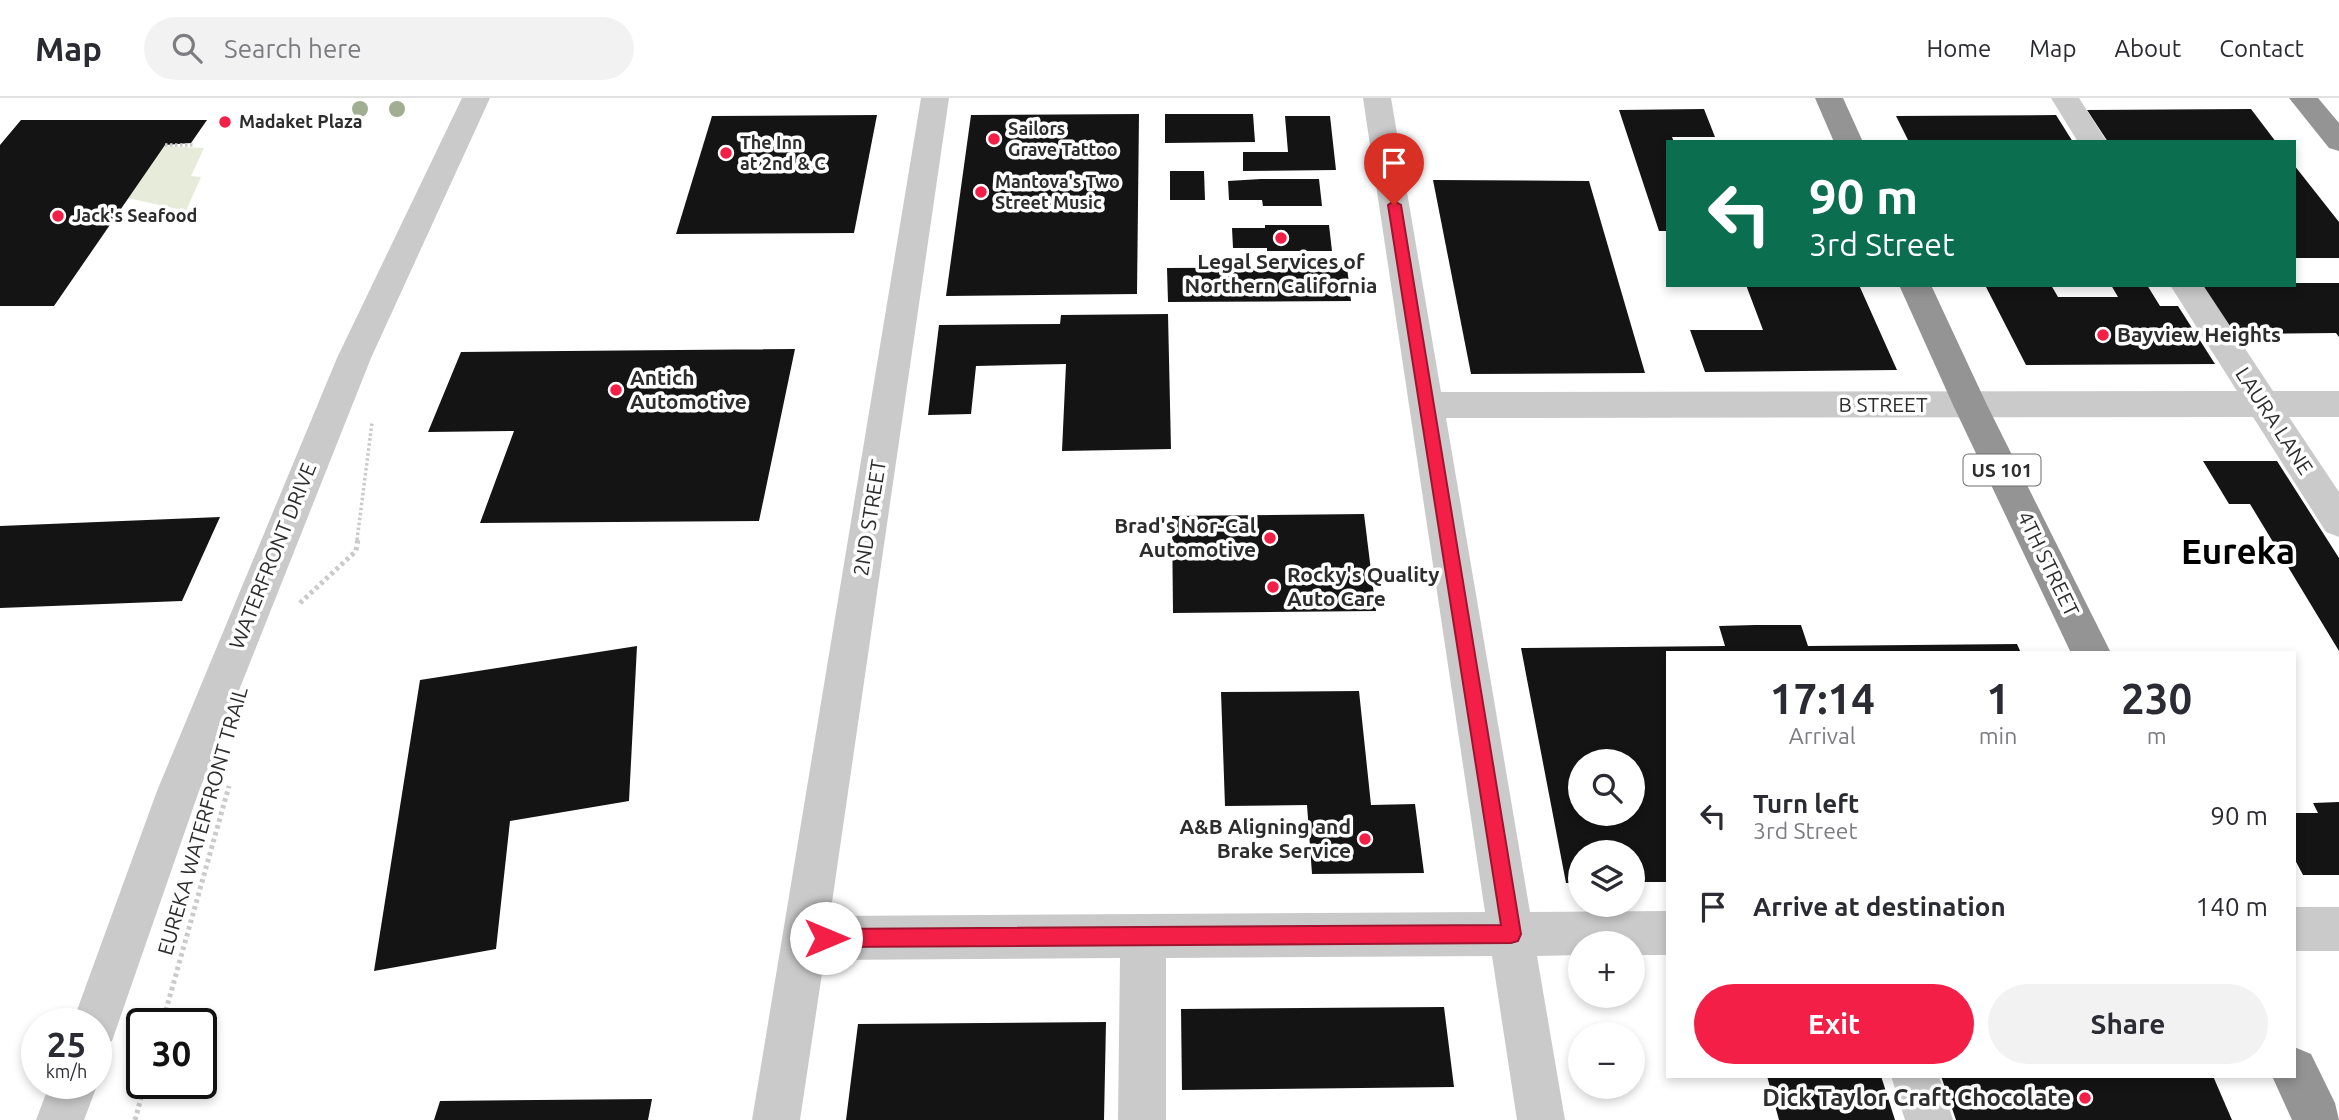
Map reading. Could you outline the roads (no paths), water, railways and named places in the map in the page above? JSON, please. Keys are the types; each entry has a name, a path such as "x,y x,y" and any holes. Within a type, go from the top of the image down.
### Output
{"highway":[{"path":"1829,98 1848,140"},
{"path":"2303,98 2339,142"},
{"name":"4TH STREET","path":"1916,287 1970,405 2090,651"},
{"path":"2296,1075 2318,1120"}],"street":[{"name":"WATERFRONT DRIVE","path":"101,1008 178,791 354,358 476,98"},
{"name":"2ND STREET","path":"776,1120 934,98"},
{"path":"1377,98 1541,1120"},
{"path":"2065,98 2092,140"},
{"name":"LAURA LANE","path":"2187,287 2339,522"},
{"name":"B STREET","path":"1426,405 2339,404"},
{"path":"2296,929 2339,929"},
{"path":"804,939 1666,933"},
{"path":"1142,1120 1143,936"},
{"path":"1916,1078 1929,1120"},
{"path":"60,1120 68,1099"}],"place":[{"name":"Madaket Plaza","path":"225,122"},
{"name":"Sailors Grave Tattoo","path":"994,139"},
{"name":"The Inn at 2nd & C","path":"726,153"},
{"name":"Mantova's Two Street Music","path":"981,192"},
{"name":"Jack's Seafood","path":"58,216"},
{"name":"Legal Services of Northern California","path":"1281,238"},
{"name":"Bayview Heights","path":"2103,335"},
{"name":"Antich Automotive","path":"616,390"},
{"name":"Brad's Nor-Cal Automotive","path":"1270,538"},
{"name":"Rocky's Quality Auto Care","path":"1273,587"},
{"name":"A&B Aligning and Brake Service","path":"1365,839"},
{"name":"Dick Taylor Craft Chocolate","path":"2085,1098"}],"district":[{"name":"Eureka","path":"2238,552"}]}
